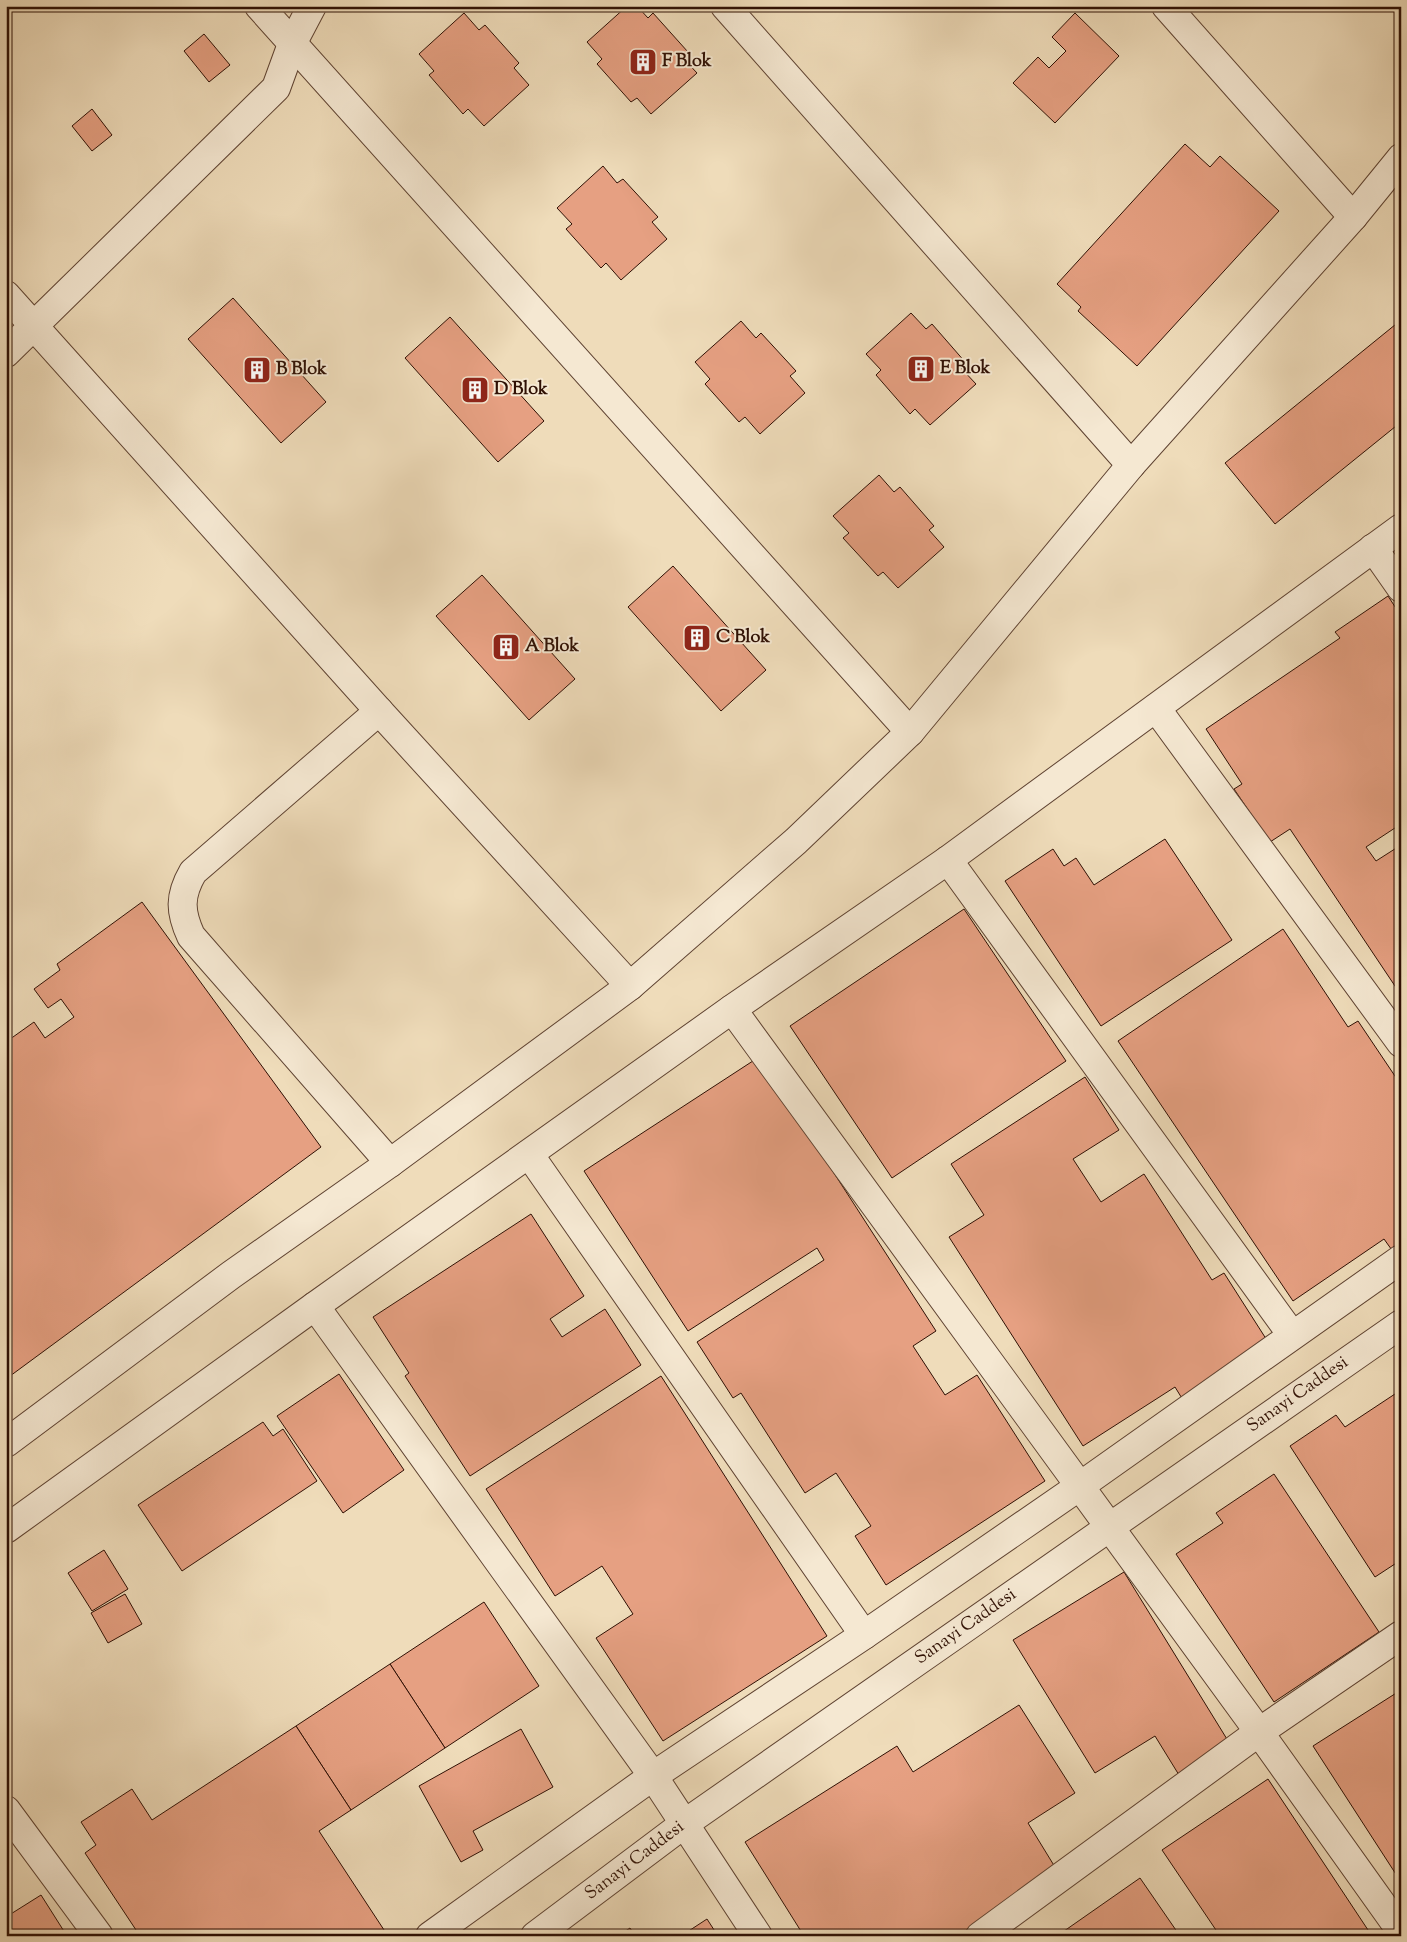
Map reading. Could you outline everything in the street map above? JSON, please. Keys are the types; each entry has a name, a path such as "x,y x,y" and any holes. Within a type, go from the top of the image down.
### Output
{"street":[{"path":"259,6 910,732"},
{"path":"6,352 276,88 292,44 312,6"},
{"path":"725,6 1131,466"},
{"path":"1166,6 1353,217"},
{"path":"6,1443 231,1275 390,1163 630,986 796,841 910,732 1131,466 1353,217 1401,158"},
{"path":"6,295 379,711 630,986"},
{"path":"6,1529 732,1009 948,860 1401,528"},
{"path":"1373,548 1401,588"},
{"path":"1156,708 1401,1043"},
{"path":"379,711 193,872 184,893 182,904 184,921 191,936 390,1163"},
{"path":"948,860 1292,1336"},
{"path":"732,1009 1259,1732 1401,1931"},
{"path":"529,1154 864,1635"},
{"path":"430,1936 653,1776 864,1635 1080,1486 1401,1259"},
{"path":"315,1306 653,1776 758,1936"},
{"name":"Sanayi Caddesi","path":"535,1936 684,1824 1401,1324"},
{"path":"980,1936 1259,1732 1401,1635"},
{"path":"6,1810 99,1936"}],"building":[{"name":"F Blok","path":"627,6 637,6 648,18 653,13 688,52 682,57 697,73 651,114 637,98 631,102 597,64 602,59 587,42"},
{"path":"464,13 479,30 485,25 519,63 514,68 529,85 484,126 468,109 463,114 429,75 434,71 419,54"},
{"path":"1075,13 1119,56 1055,123 1013,83 1038,57 1049,68 1066,51 1052,37"},
{"path":"204,34 230,65 209,82 184,51"},
{"path":"92,109 112,135 92,151 72,126"},
{"path":"1185,144 1210,167 1220,156 1279,211 1137,366 1078,311 1081,307 1057,284"},
{"path":"603,166 617,183 623,179 658,217 652,222 667,239 621,280 606,263 601,268 566,229 572,224 557,208"},
{"name":"B Blok","path":"233,298 326,402 281,443 188,339"},
{"name":"E Blok","path":"911,313 926,329 932,324 966,363 961,368 976,384 930,425 915,409 910,414 876,375 881,370 866,354"},
{"name":"D Blok","path":"450,317 544,421 498,462 405,358"},
{"path":"1401,320 1401,422 1275,524 1225,463"},
{"path":"741,321 756,338 761,333 796,371 790,376 805,393 760,434 745,417 739,422 705,384 710,379 695,362"},
{"path":"879,475 894,492 900,487 934,526 929,530 944,547 898,588 883,572 878,576 843,538 849,533 833,516"},
{"name":"C Blok","path":"673,566 766,670 721,711 628,607"},
{"name":"A Blok","path":"482,575 575,679 529,720 436,616"},
{"path":"1388,596 1401,616 1401,824 1366,847 1376,861 1401,845 1401,995 1290,829 1270,842 1234,789 1242,784 1206,729 1340,638 1335,632"},
{"path":"1165,839 1232,940 1101,1026 1005,881 1053,849 1064,866 1076,858 1094,885"},
{"path":"142,902 321,1147 6,1379 6,1042 34,1022 45,1038 74,1017 61,999 48,1008 34,989 60,970 57,964"},
{"path":"964,909 1066,1061 892,1178 790,1026"},
{"path":"1283,929 1348,1027 1358,1021 1401,1085 1401,1248 1394,1253 1384,1239 1293,1301 1118,1041"},
{"path":"759,1057 936,1331 913,1346 945,1395 977,1375 1045,1481 886,1585 855,1536 871,1526 836,1473 805,1493 741,1393 733,1398 697,1342 824,1260 817,1248 688,1331 584,1171"},
{"path":"1085,1077 1119,1130 1073,1159 1101,1202 1144,1174 1212,1280 1224,1273 1270,1345 1183,1400 1175,1387 1083,1446 949,1237 984,1215 951,1164"},
{"path":"531,1214 584,1296 550,1319 562,1337 605,1309 641,1365 470,1476 405,1376 409,1373 373,1317"},
{"path":"339,1374 404,1470 343,1513 277,1416"},
{"path":"661,1376 827,1636 663,1741 596,1638 633,1614 602,1566 555,1596 486,1489"},
{"path":"1401,1390 1401,1560 1375,1577 1290,1446 1336,1415 1345,1427"},
{"path":"263,1422 273,1436 283,1429 317,1481 182,1571 138,1505"},
{"path":"1274,1474 1379,1632 1274,1702 1176,1554 1223,1523 1216,1513"},
{"path":"104,1550 128,1589 92,1611 68,1573"},
{"path":"1124,1572 1230,1744 1179,1775 1155,1736 1095,1773 1013,1640"},
{"path":"125,1594 142,1624 108,1643 91,1613"},
{"path":"484,1602 539,1686 445,1748 390,1664"},
{"path":"390,1664 445,1748 351,1810 296,1726"},
{"path":"1401,1690 1401,1882 1313,1746"},
{"path":"1019,1705 1075,1793 1028,1823 1058,1872 957,1936 804,1936 745,1842 897,1746 913,1772"},
{"path":"296,1726 351,1810 319,1831 388,1936 140,1936 85,1853 96,1845 81,1822 132,1789 152,1820"},
{"path":"521,1729 553,1787 473,1831 483,1850 461,1862 419,1786"},
{"path":"1268,1779 1372,1936 1220,1936 1162,1850"},
{"path":"1140,1878 1180,1936 1057,1936"},
{"path":"41,1895 67,1936 6,1936 6,1917"},
{"path":"707,1919 718,1936 681,1936"},
{"path":"630,1928 635,1936 618,1936"}],"place":[{"name":"F Blok","path":"643,62"},
{"name":"E Blok","path":"921,369"},
{"name":"B Blok","path":"257,370"},
{"name":"D Blok","path":"475,390"},
{"name":"C Blok","path":"697,638"},
{"name":"A Blok","path":"506,647"}]}
